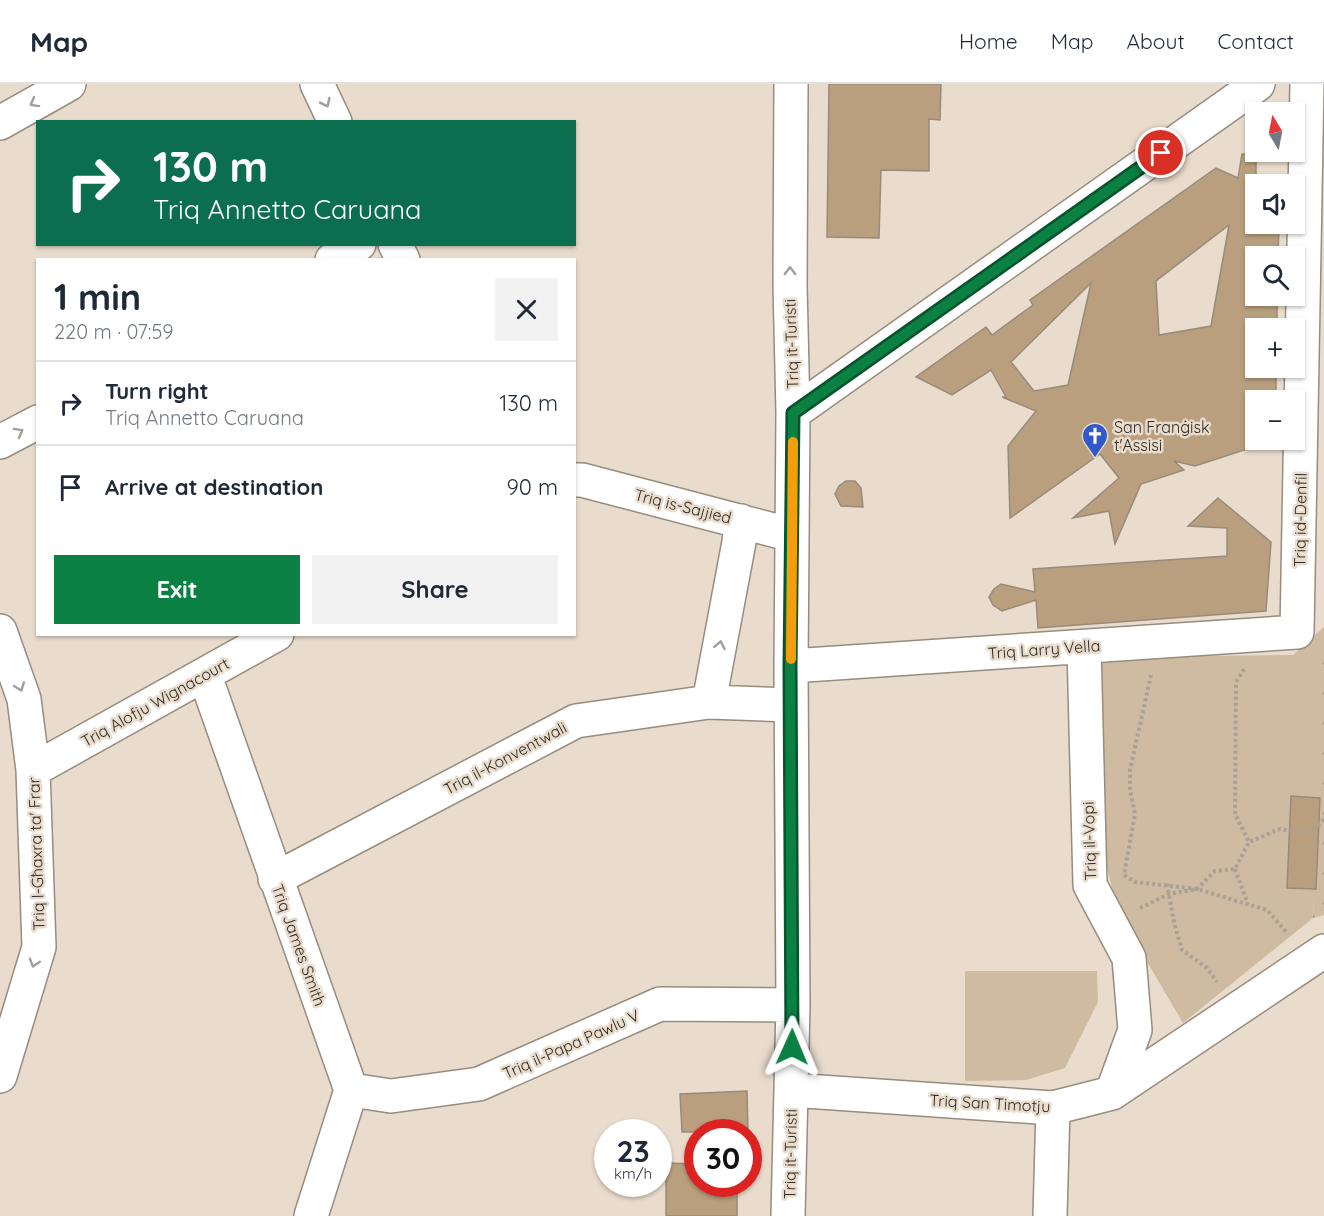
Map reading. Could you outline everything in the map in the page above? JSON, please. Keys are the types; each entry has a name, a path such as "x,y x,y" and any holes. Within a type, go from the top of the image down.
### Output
{"street":[{"path":"0,123 69,84"},
{"path":"317,84 334,120"},
{"name":"Triq it-Turisti","path":"788,1216 793,1005 790,666 793,413 790,285 792,84"},
{"path":"793,413 1258,84"},
{"name":"Triq id-Denfil","path":"1282,633 1307,84"},
{"path":"335,258 356,246"},
{"path":"0,442 36,423"},
{"name":"Triq is-Sajjied","path":"576,480 792,535"},
{"path":"709,702 740,542 741,521"},
{"name":"Triq l-Għaxra ta' Frar","path":"0,632 24,699 33,770 39,947 0,1076"},
{"name":"Triq Larry Vella","path":"790,666 1282,633"},
{"name":"Triq Alofju Wignacourt","path":"33,770 274,636"},
{"name":"Triq il-Vopi","path":"1084,646 1090,885 1130,958 1135,1030 1112,1093"},
{"name":"Triq James Smith","path":"205,676 351,1090"},
{"name":"Triq il-Konventwali","path":"275,879 576,721 709,702 791,705"},
{"name":"Triq San Timotju","path":"791,1090 1053,1108 1112,1093 1324,951"},
{"name":"Triq il-Papa Pawlu V","path":"351,1090 391,1096 479,1084 660,1004 793,1005"},
{"path":"311,1216 351,1090"},
{"path":"1050,1216 1053,1108"}],"path":[{"path":"1250,842 1235,814 1236,682 1282,633"},
{"path":"1158,642 1130,770 1130,790 1136,814 1124,875 1135,882 1197,889 1267,910 1288,932 1294,971"},
{"path":"1234,869 1250,842 1280,829 1302,833 1318,826 1324,819"},
{"path":"1110,923 1169,894 1197,889 1215,871 1234,869"},
{"path":"1234,869 1248,904"},
{"path":"1167,884 1182,950 1207,968 1236,1010"}],"green space":[{"path":"1324,627 1324,675 1313,918 1183,1023 1119,914 1105,861 1096,657 1293,655"},
{"path":"1324,634 1324,915 1313,918"},
{"path":"965,971 1097,971 1098,1002 1065,1068 1026,1080 965,1081"}],"building":[{"path":"829,84 941,84 940,120 929,119 929,171 881,170 879,238 827,237"},
{"path":"1242,154 1245,154 1245,162 1256,162 1256,174 1245,174 1245,234 1279,234 1278,246 1245,246 1245,306 1277,306 1277,318 1245,318 1245,378 1276,378 1276,390 1245,390 1245,450 1195,466 1174,461 1184,470 1141,484 1115,544 1109,511 1073,518 1119,478 1100,454 1010,518 1008,446 1036,411 1002,397 1006,397 991,370 952,395 916,377 986,327 992,335 1033,305 1030,300 1216,168 1238,178","holes":["1229,225 1211,326 1159,335 1156,281","1091,283 1068,385 1034,391 1011,362"]},
{"path":"846,481 855,481 861,488 863,507 841,506 835,494 839,486"},
{"path":"1218,498 1271,542 1266,611 1038,628 1036,600 1002,611 993,605 989,597 1001,584 1035,592 1033,569 1227,556 1227,528 1188,526"},
{"path":"1291,796 1320,798 1316,889 1287,888"},
{"path":"747,1091 748,1119 684,1119 684,1132 682,1132 680,1094"},
{"path":"672,1163 684,1164 684,1197 737,1197 737,1216 666,1216 666,1197 672,1197"}],"slow traffic":[{"path":"791,659 793,442"}],"place":[{"name":"San Franġisk t'Assisi","path":"1095,459"}],"route":[{"path":"792,1047 790,666 793,413 1161,153"}]}
